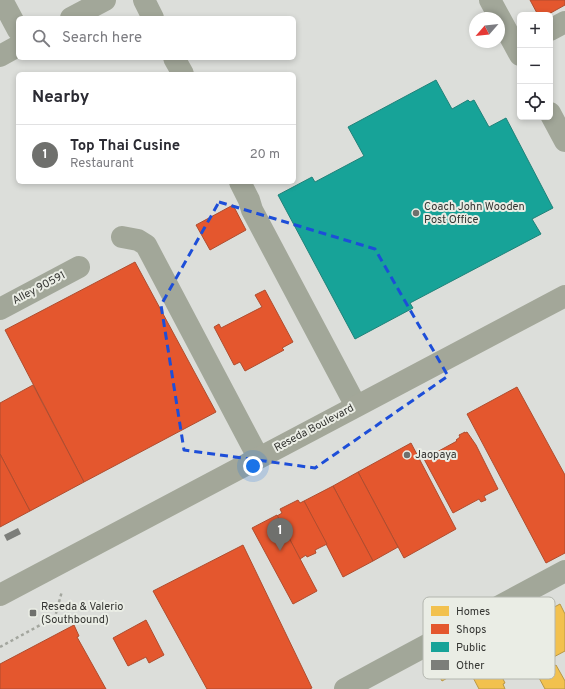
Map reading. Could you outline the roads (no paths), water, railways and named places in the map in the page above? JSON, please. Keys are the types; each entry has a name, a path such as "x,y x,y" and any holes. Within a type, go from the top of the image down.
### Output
{"main road":[{"name":"Reseda Boulevard","path":"0,595 258,457 565,296"}],"street":[{"path":"2,0 16,26"},
{"path":"75,16 105,0"},
{"path":"144,0 152,16"},
{"path":"490,0 518,48"},
{"path":"553,28 565,22"},
{"path":"0,56 16,47"},
{"path":"175,60 182,72"},
{"path":"553,118 565,141"},
{"path":"241,184 252,210 356,406"},
{"path":"122,237 138,240 146,245 258,457"},
{"name":"Alley 90591","path":"0,310 79,267"},
{"path":"517,597 565,571"},
{"path":"345,689 423,647"}],"place":[{"name":"Coach John Wooden Post Office","path":"416,213"},
{"name":"Jaopaya","path":"407,455"},
{"name":"Top Thai Cusine","path":"280,551"},
{"name":"Reseda & Valerio (Southbound)","path":"33,613"}]}
